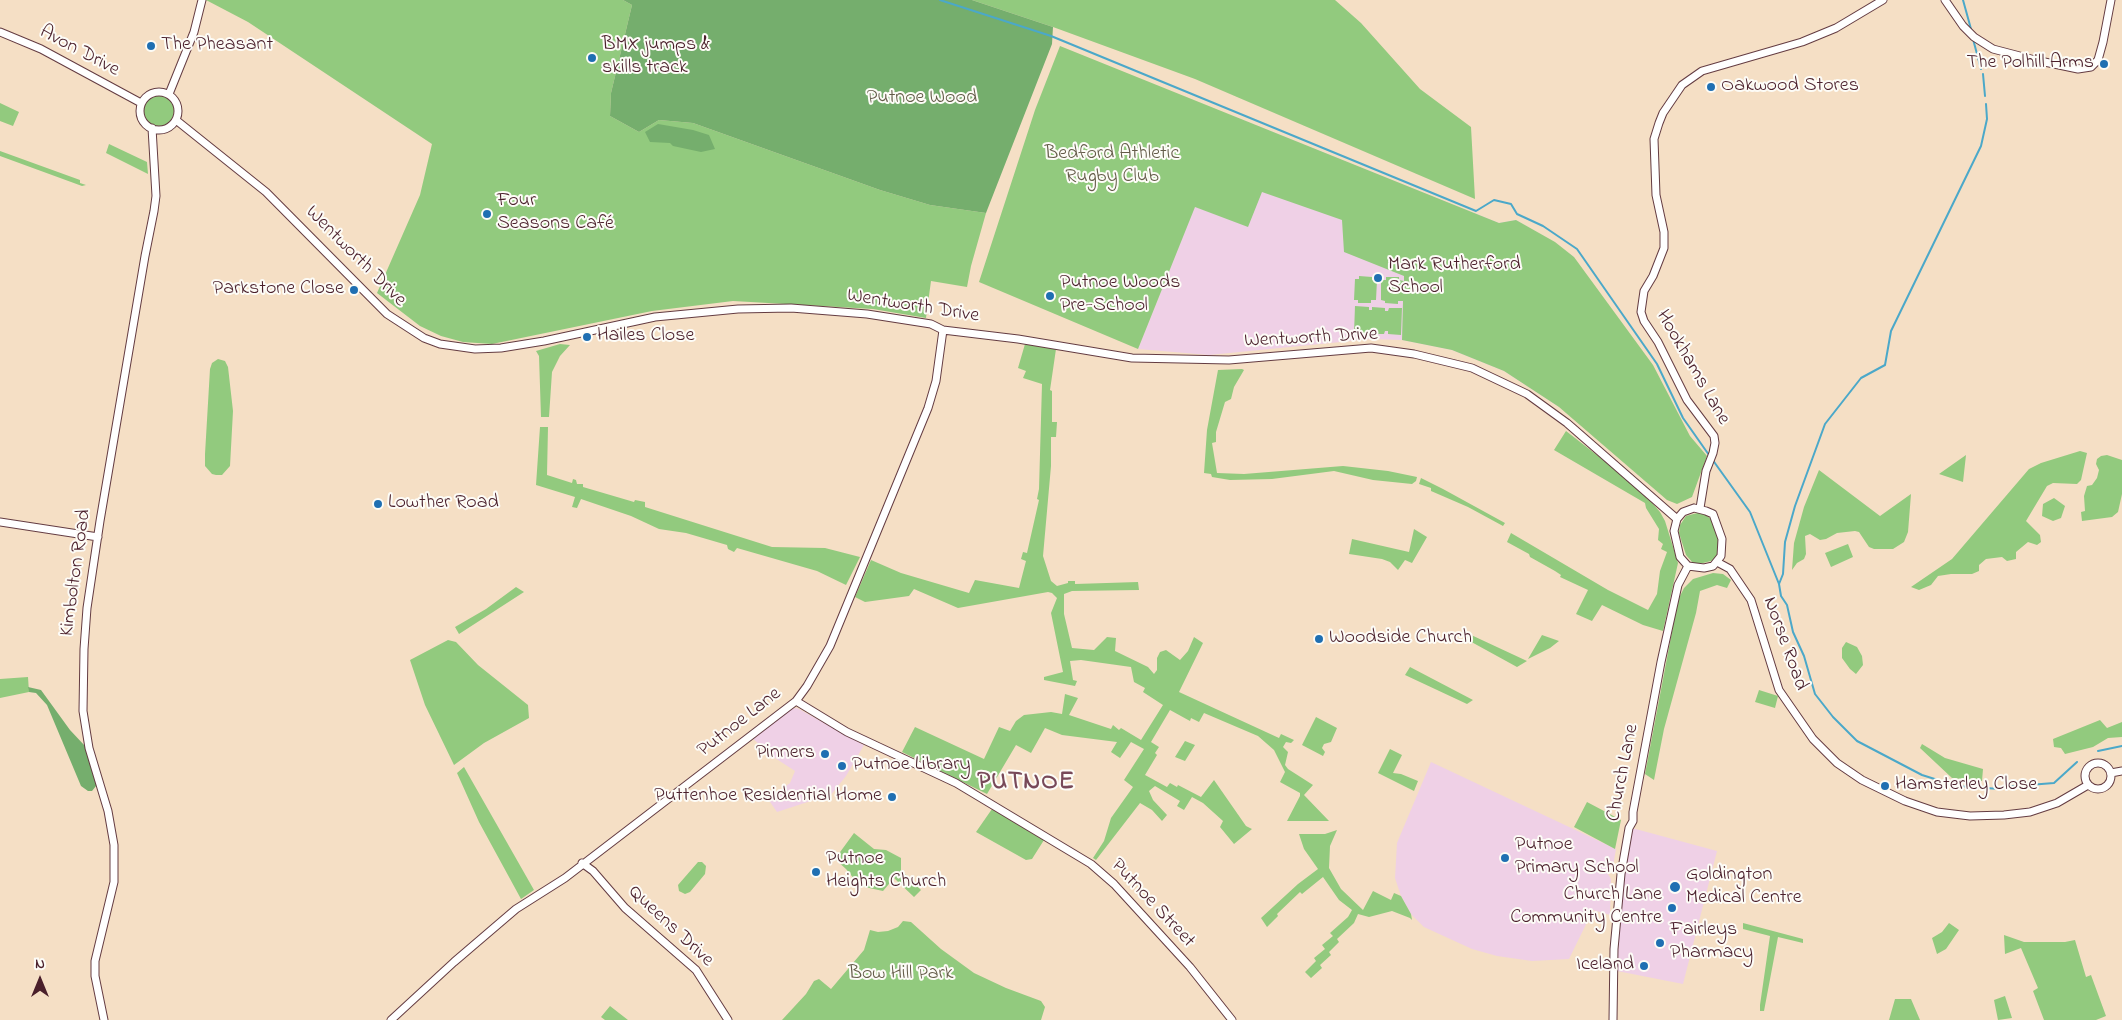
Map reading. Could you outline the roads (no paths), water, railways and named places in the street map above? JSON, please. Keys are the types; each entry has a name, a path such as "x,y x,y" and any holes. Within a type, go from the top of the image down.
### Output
{"street":[{"path":"169,94 194,32 202,0"},
{"name":"Hookhams Lane","path":"1700,508 1706,471 1715,443 1714,436 1688,400 1658,342 1644,321 1642,312 1644,291 1653,276 1664,248 1664,232 1656,195 1654,139 1659,123 1663,113 1682,85 1702,71 1802,42 1836,28 1883,0"},
{"path":"1945,0 1974,37 2000,51 2066,67 2085,68 2094,64 2100,55 2111,0"},
{"name":"Avon Drive","path":"0,32 41,49 142,103"},
{"path":"155,92 169,94 176,102 178,108 176,120 163,130 152,128 143,121 140,115 142,103 145,98 155,92"},
{"name":"Wentworth Drive","path":"176,120 266,192 386,314 424,338 440,344 475,349 501,348 544,341 655,317 738,309 791,308 867,314 931,324 943,330 1018,339 1132,358 1229,360 1371,348 1414,354 1472,368 1527,394 1567,423 1677,519"},
{"name":"Kimbolton Road","path":"104,1020 95,976 95,961 114,882 114,846 108,811 89,748 83,711 86,624 98,537 156,196 152,128"},
{"name":"Putnoe Lane","path":"390,1020 516,909 548,890 796,701 830,646 928,408 936,381 943,330"},
{"path":"1700,508 1713,514 1722,539 1723,550 1713,566 1704,568 1688,566 1680,557 1674,531 1677,519 1689,509 1700,508"},
{"path":"0,522 98,537"},
{"name":"Norse Road","path":"1717,562 1730,569 1751,600 1779,690 1813,739 1837,763 1862,780 1905,801 1937,812 1970,816 2030,812 2057,803 2088,785 2093,788 2104,788 2109,784 2111,773"},
{"name":"Church Lane","path":"1614,1020 1614,949 1621,874 1670,617 1678,585 1688,566"},
{"name":"Putnoe Street","path":"796,701 847,732 956,783 1091,864 1114,884 1190,967 1232,1020"},
{"path":"2088,785 2085,780 2086,772 2092,764 2105,765 2111,773 2122,771"},
{"name":"Queens Drive","path":"582,863 593,871 625,908 696,970 728,1020"}],"waterway":[{"path":"940,0 1051,36 1476,211 1494,200 1511,204 1517,214 1543,226 1577,249 1657,364 1683,418 1709,455"},
{"path":"1963,0 1971,29"},
{"path":"1973,39 1981,69"},
{"path":"1983,74 1985,96"},
{"path":"1986,104 1987,119 1981,146 1891,331 1885,365 1861,378 1825,424 1795,506 1785,542 1783,574 1779,584 1781,596 1787,605 1793,632 1804,656 1815,694 1833,717 1857,741 1922,775 1957,786 2000,789 2004,787 2054,783 2077,762"},
{"path":"1712,459 1750,512 1779,584"},
{"path":"2098,751 2122,746"}],"place":[{"name":"The Pheasant","path":"151,46"},
{"name":"BMX jumps & skills track","path":"592,58"},
{"name":"The Polhill Arms","path":"2104,64"},
{"name":"Oakwood Stores","path":"1711,87"},
{"name":"Four Seasons Café","path":"487,214"},
{"name":"Mark Rutherford School","path":"1378,278"},
{"name":"Parkstone Close","path":"354,290"},
{"name":"Putnoe Woods Pre-School","path":"1050,296"},
{"name":"Hailes Close","path":"587,337"},
{"name":"Lowther Road","path":"378,504"},
{"name":"Woodside Church","path":"1319,639"},
{"name":"Pinners","path":"825,754"},
{"name":"Putnoe Library","path":"842,766"},
{"name":"Hamsterley Close","path":"1885,786"},
{"name":"Puttenhoe Residential Home","path":"892,797"},
{"name":"Putnoe Primary School","path":"1505,858"},
{"name":"Putnoe Heights Church","path":"816,872"},
{"name":"Goldington Medical Centre","path":"1675,887"},
{"name":"Church Lane Community Centre","path":"1672,908"},
{"name":"Fairleys Pharmacy","path":"1660,943"},
{"name":"Iceland","path":"1644,966"}],"district":[{"name":"PUTNOE","path":"1026,784"}],"park label":[{"name":"Putnoe Wood","path":"922,99"},
{"name":"Bedford Athletic Rugby Club","path":"1112,166"},
{"name":"Bow Hill Park","path":"901,975"}]}
